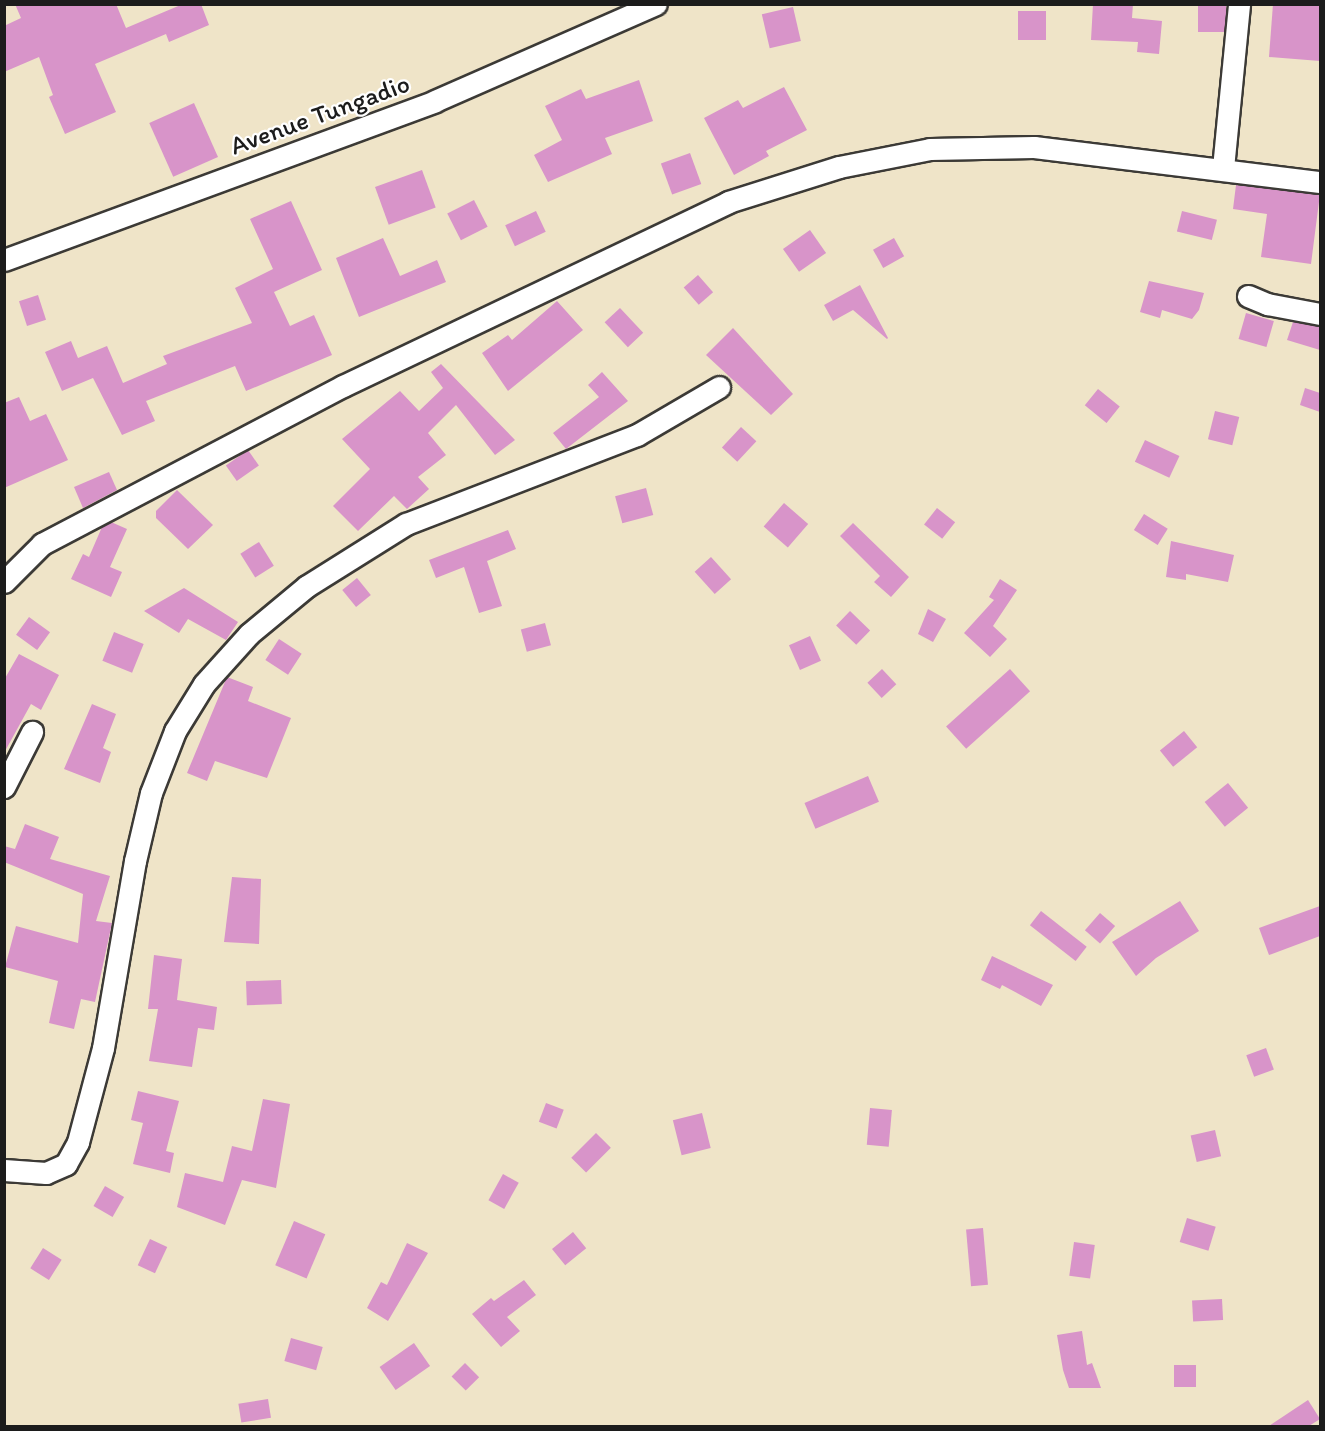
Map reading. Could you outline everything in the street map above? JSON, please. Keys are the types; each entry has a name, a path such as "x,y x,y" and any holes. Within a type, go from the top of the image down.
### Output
{"street":[{"path":"1223,168 1239,4"},
{"name":"Avenue Tungadio","path":"4,260 435,101 652,5"},
{"path":"4,582 42,544 333,391 728,202 839,167 930,149 1034,147 1223,168 1320,182"},
{"path":"1248,296 1267,304 1320,314"},
{"path":"4,1170 46,1173 66,1164 78,1142 103,1048 135,861 151,793 175,731 204,684 249,634 307,586 406,524 637,435 719,387"},
{"path":"4,787 32,732"}],"building":[{"path":"15,4 116,4 126,28 183,4 201,4 209,25 169,42 166,34 95,64 116,112 65,134 49,97 53,95 39,57 4,72 4,26 21,18"},
{"path":"1093,4 1133,4 1132,18 1162,21 1159,54 1137,52 1138,42 1091,40"},
{"path":"1198,4 1226,4 1226,32 1198,32"},
{"path":"1273,4 1320,4 1320,61 1269,57"},
{"path":"793,7 801,41 770,48 762,14"},
{"path":"1018,11 1046,11 1046,40 1018,40"},
{"path":"639,80 653,121 605,138 612,154 548,182 534,155 562,140 545,106 581,89 586,99"},
{"path":"784,87 807,130 766,151 769,156 734,175 704,118 738,100 743,108"},
{"path":"194,103 218,157 173,177 149,123"},
{"path":"690,153 701,184 672,195 661,164"},
{"path":"422,170 436,208 389,225 375,187"},
{"path":"1236,185 1320,194 1311,264 1261,257 1267,214 1233,209"},
{"path":"474,200 488,227 461,240 447,214"},
{"path":"291,201 322,270 274,292 290,326 314,315 332,355 246,391 235,366 146,401 155,421 122,435 93,378 62,391 45,352 71,341 78,358 107,346 123,383 167,364 163,356 252,323 235,288 273,269 250,219"},
{"path":"536,211 546,232 515,246 505,225"},
{"path":"1182,211 1217,220 1212,240 1177,231"},
{"path":"810,230 826,253 799,272 783,249"},
{"path":"383,238 400,276 437,260 446,282 359,317 336,258"},
{"path":"894,238 904,256 883,268 873,250"},
{"path":"698,275 713,292 699,305 684,287"},
{"path":"1149,281 1204,293 1199,310 1192,319 1162,310 1160,318 1140,312"},
{"path":"860,285 887,339 853,310 833,321 824,305"},
{"path":"38,295 46,320 27,326 19,301"},
{"path":"557,301 583,330 508,391 482,353 508,335 512,340"},
{"path":"620,308 643,333 628,347 605,322"},
{"path":"1246,313 1274,321 1266,347 1239,339"},
{"path":"1293,322 1320,326 1320,350 1287,340"},
{"path":"733,328 793,394 771,415 706,355"},
{"path":"441,364 515,440 495,455 456,405 428,433 446,455 418,477 429,489 407,509 394,496 358,531 333,506 370,469 342,439 400,391 419,411 443,388 431,372"},
{"path":"602,372 628,401 566,449 553,433 599,397 588,385"},
{"path":"1305,388 1320,393 1320,412 1300,405"},
{"path":"1098,389 1120,407 1107,423 1085,405"},
{"path":"19,397 30,421 46,414 68,460 4,488 4,403"},
{"path":"1215,411 1239,417 1232,445 1208,439"},
{"path":"741,427 756,441 737,462 722,447"},
{"path":"1145,440 1179,456 1169,478 1135,462"},
{"path":"248,450 259,466 237,481 226,465"},
{"path":"109,472 117,490 83,508 74,487"},
{"path":"646,488 653,515 622,523 615,496"},
{"path":"177,490 213,525 188,549 156,518 156,511"},
{"path":"784,503 808,524 788,547 764,526"},
{"path":"937,508 955,522 942,539 924,525"},
{"path":"1144,514 1168,529 1158,545 1134,530"},
{"path":"111,522 127,529 110,567 122,572 111,597 71,579 83,554 89,557 102,527"},
{"path":"853,523 909,577 891,597 874,582 880,576 840,536"},
{"path":"508,530 516,549 487,561 502,606 479,613 464,567 436,578 429,560"},
{"path":"1171,541 1234,555 1228,582 1186,574 1186,580 1166,577"},
{"path":"259,542 274,566 255,577 240,554"},
{"path":"711,557 731,579 715,594 695,572"},
{"path":"357,578 371,595 356,607 342,590"},
{"path":"1000,579 1017,590 993,626 1007,639 990,657 964,633 994,600 989,597"},
{"path":"184,588 238,622 226,640 188,619 179,633 144,611"},
{"path":"928,609 946,619 933,642 918,634"},
{"path":"850,611 870,630 856,645 836,625"},
{"path":"29,617 50,632 37,650 16,635"},
{"path":"545,623 551,645 527,652 521,629"},
{"path":"114,632 144,644 132,673 102,661"},
{"path":"810,636 821,661 800,670 789,645"},
{"path":"279,639 302,654 288,675 265,660"},
{"path":"19,654 59,675 41,710 31,704 4,753 4,680"},
{"path":"882,669 896,684 882,698 867,683"},
{"path":"1010,669 1030,691 966,749 946,727"},
{"path":"227,677 253,687 248,701 291,718 267,778 215,761 207,781 187,773"},
{"path":"92,704 116,714 103,748 111,752 100,783 64,769"},
{"path":"1184,731 1197,747 1173,767 1160,751"},
{"path":"868,776 879,802 815,829 804,803"},
{"path":"1228,783 1248,808 1225,827 1205,802"},
{"path":"25,824 59,837 50,859 110,876 96,921 112,923 95,1002 81,999 74,1029 49,1023 58,981 5,967 16,926 78,943 83,894 4,862 4,846 15,849"},
{"path":"232,877 261,879 259,944 224,942"},
{"path":"1180,901 1199,931 1156,958 1136,976 1112,942"},
{"path":"1320,906 1320,936 1269,955 1259,928"},
{"path":"1041,911 1087,947 1076,961 1030,925"},
{"path":"1100,913 1115,926 1100,943 1085,930"},
{"path":"154,955 182,959 177,1000 217,1007 214,1030 198,1028 192,1067 149,1061 158,1009 148,1009"},
{"path":"992,956 1053,985 1041,1006 1002,985 1000,989 981,980"},
{"path":"281,980 282,1004 247,1005 246,981"},
{"path":"1266,1048 1274,1070 1254,1077 1246,1055"},
{"path":"138,1091 179,1101 166,1151 174,1153 170,1173 133,1164 143,1123 131,1120"},
{"path":"263,1099 290,1104 276,1188 242,1180 225,1225 177,1207 185,1173 223,1182 232,1146 252,1151"},
{"path":"546,1103 564,1110 557,1128 539,1122"},
{"path":"870,1108 892,1110 889,1147 867,1145"},
{"path":"702,1113 711,1148 682,1155 673,1120"},
{"path":"1215,1130 1221,1156 1197,1162 1191,1136"},
{"path":"596,1133 611,1148 586,1173 571,1158"},
{"path":"503,1174 519,1183 504,1209 488,1200"},
{"path":"105,1186 124,1197 113,1217 94,1206"},
{"path":"1187,1218 1216,1227 1208,1251 1180,1242"},
{"path":"294,1221 325,1234 307,1278 275,1265"},
{"path":"983,1228 988,1285 971,1286 966,1229"},
{"path":"573,1232 586,1248 565,1265 552,1249"},
{"path":"150,1239 167,1247 155,1273 138,1265"},
{"path":"1074,1242 1095,1245 1090,1279 1069,1276"},
{"path":"407,1243 428,1253 388,1321 367,1308 381,1282 387,1285"},
{"path":"43,1248 62,1260 49,1280 30,1268"},
{"path":"524,1280 536,1295 507,1317 520,1331 501,1347 472,1314 491,1298 494,1301"},
{"path":"1222,1299 1223,1320 1193,1322 1192,1301"},
{"path":"1082,1331 1087,1365 1092,1363 1101,1388 1069,1388 1063,1370 1057,1335"},
{"path":"291,1338 323,1347 316,1370 284,1361"},
{"path":"414,1343 430,1366 396,1390 380,1367"},
{"path":"465,1363 479,1377 466,1391 452,1376"},
{"path":"1174,1365 1196,1365 1196,1387 1174,1387"},
{"path":"268,1399 271,1418 241,1422 238,1404"},
{"path":"1308,1400 1320,1419 1309,1426 1269,1426"}]}
